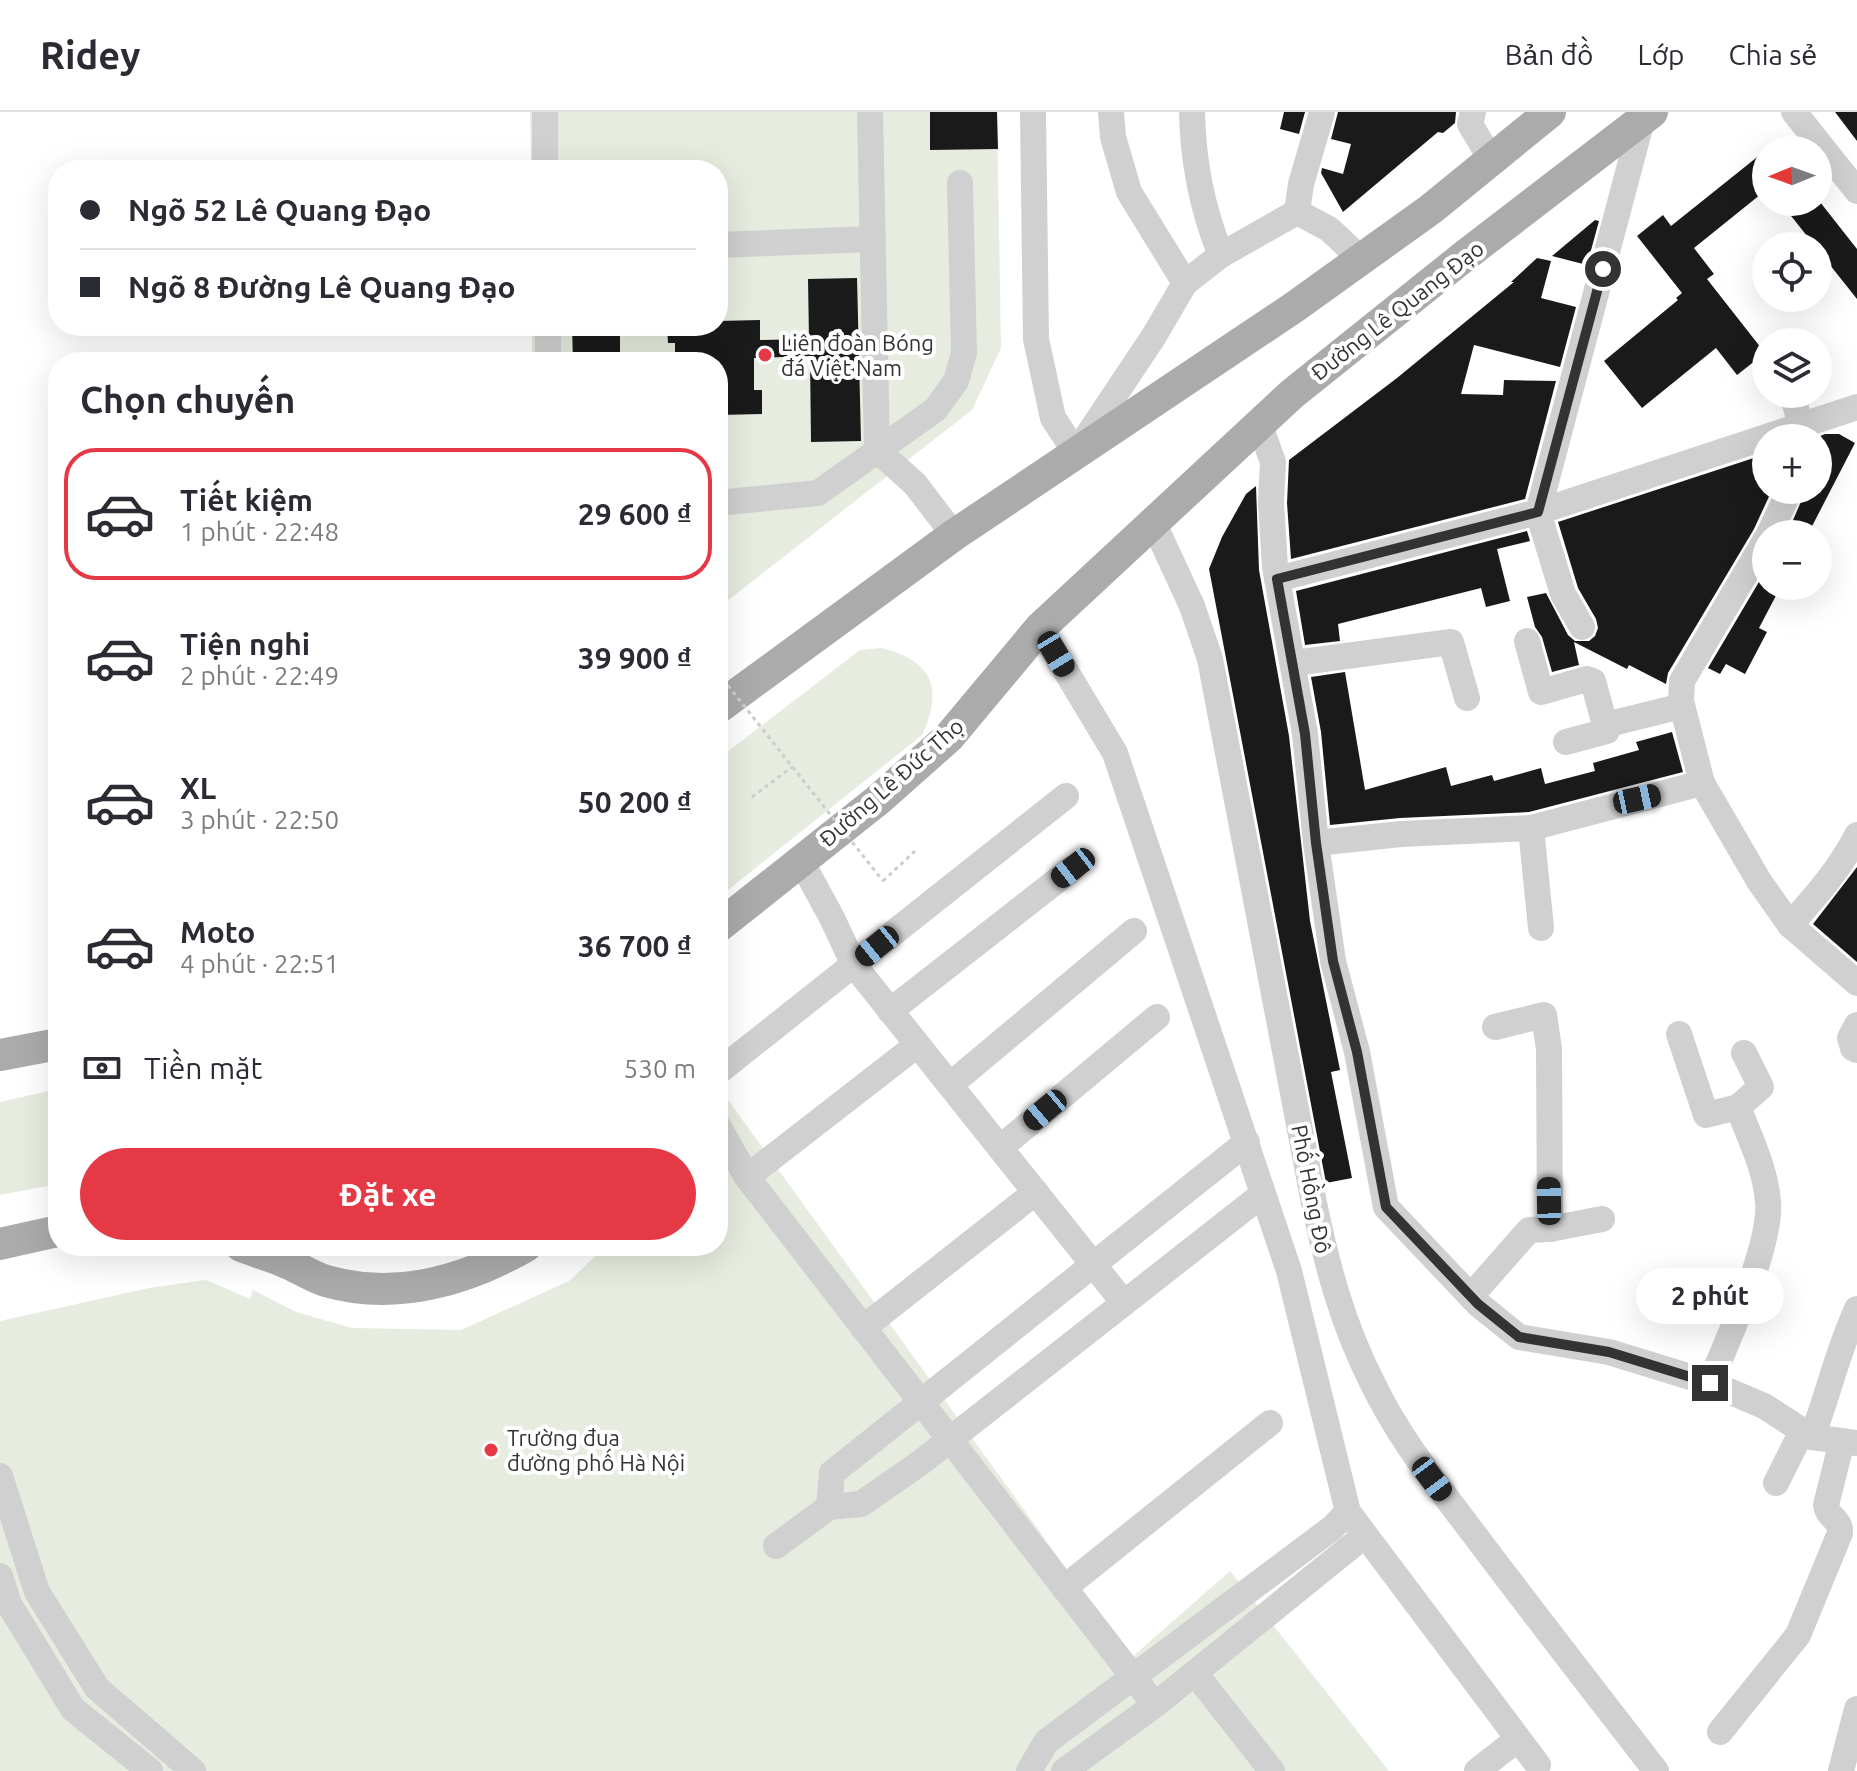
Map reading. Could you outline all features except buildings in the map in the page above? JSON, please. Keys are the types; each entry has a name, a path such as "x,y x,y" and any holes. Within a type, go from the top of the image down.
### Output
{"main road":[{"path":"728,701 954,535 1251,338 1431,209 1550,112"},
{"name":"Đường Lê Quang Đạo","path":"1154,524 1292,394 1647,116"},
{"name":"Đường Lê Đức Thọ","path":"728,919 878,800 949,737 1040,628 1154,524"},
{"path":"0,1055 48,1046"},
{"path":"0,1244 48,1233"},
{"path":"269,1256 323,1280 366,1290 439,1284 508,1256"}],"street":[{"path":"545,112 545,160"},
{"path":"870,112 877,450 915,484 954,535"},
{"path":"1033,112 1036,339 1053,418 1076,453 1154,336 1185,283 1221,255 1297,212"},
{"path":"1111,112 1113,137 1129,192 1185,283"},
{"path":"1192,112 1193,150 1203,205 1221,255"},
{"path":"1297,212 1301,184 1322,112"},
{"path":"1473,112 1470,124 1490,158"},
{"path":"1794,112 1857,191"},
{"path":"1582,627 1563,594 1538,512 1647,116"},
{"path":"728,502 818,493 936,409 956,381 964,353 960,183"},
{"path":"1297,212 1329,229 1361,259"},
{"path":"728,245 872,239"},
{"path":"1818,424 1857,407"},
{"path":"1260,426 1273,462 1271,503 1277,579 1305,734 1316,843 1333,961 1357,1052 1386,1207 1471,1296 1519,1337 1609,1352 1710,1383 1764,1406 1807,1434 1849,1442 1826,1505 1826,1510 1838,1522 1840,1533 1798,1635 1720,1732"},
{"path":"1277,579 1538,512 1752,446"},
{"name":"Phố Hồng Đô","path":"1154,524 1192,606 1210,659 1328,1270 1346,1326 1372,1384 1424,1466 1656,1771"},
{"path":"1752,562 1682,681 1682,706 1702,783 1759,881 1790,925 1857,983"},
{"path":"1040,628 1115,753 1289,1271 1348,1512 1538,1765"},
{"path":"1527,641 1534,694 1587,679 1593,681 1607,731 1566,742"},
{"path":"1294,663 1451,642 1467,698"},
{"path":"1605,725 1682,706"},
{"path":"1316,843 1401,834 1531,828 1702,783"},
{"path":"728,1064 1066,796"},
{"path":"1531,828 1541,928"},
{"path":"1790,925 1820,892 1857,835"},
{"path":"801,861 854,965 1124,1303"},
{"path":"890,1011 1073,868"},
{"path":"950,1085 1134,931"},
{"path":"1495,1027 1544,1015 1549,1049 1550,1229"},
{"path":"1000,1148 1157,1017"},
{"path":"1857,1025 1850,1038 1853,1048 1857,1050"},
{"path":"1679,1034 1706,1115 1738,1107 1761,1087 1744,1053"},
{"path":"747,1177 917,1045"},
{"path":"1710,1383 1768,1227 1763,1172 1738,1107"},
{"path":"829,1507 832,1473 1247,1142"},
{"path":"728,1144 747,1177 1155,1705"},
{"path":"863,1328 1036,1192"},
{"path":"776,1546 829,1507 861,1504 950,1440 1263,1194"},
{"path":"1471,1296 1529,1230 1602,1219"},
{"path":"1776,1483 1828,1395 1845,1334 1857,1309"},
{"path":"1064,1588 1270,1423"},
{"path":"0,1476 37,1592 97,1688 193,1771"},
{"path":"1029,1771 1046,1742 1322,1536 1348,1512"},
{"path":"1046,1742 1066,1771 1155,1705 1364,1536"},
{"path":"0,1576 9,1604 73,1709 150,1771"},
{"path":"1195,1673 1260,1767"},
{"path":"1841,1771 1857,1711"},
{"path":"1477,1771 1518,1739"}],"path":[{"path":"728,686 883,881 917,849"},
{"path":"752,797 792,767"}],"shaded area":[{"name":"Liên đoàn Bóng đá Việt Nam","path":"530,112 997,112 1001,348 972,410 728,600 728,352 532,352 532,336 728,336 728,160 531,160"},
{"path":"881,648 898,653 922,668 929,678 932,703 922,735 728,890 728,751 860,650"},
{"path":"48,1091 48,1186 0,1195 0,1102"},
{"name":"Trường đua đường phố Hà Nội","path":"728,1100 1131,1658 1230,1571 1389,1771 0,1771 0,1321 149,1288 206,1280 250,1299 253,1290 296,1312 352,1328 461,1330 569,1281 595,1256 728,1256"}],"place":[{"name":"Liên đoàn Bóng đá Việt Nam","path":"765,355"},
{"name":"Trường đua đường phố Hà Nội","path":"491,1450"}],"route":[{"path":"1603,269 1538,512 1277,579 1305,734 1316,843 1333,961 1357,1052 1386,1207 1478,1304 1519,1337 1609,1352 1710,1383"}]}
